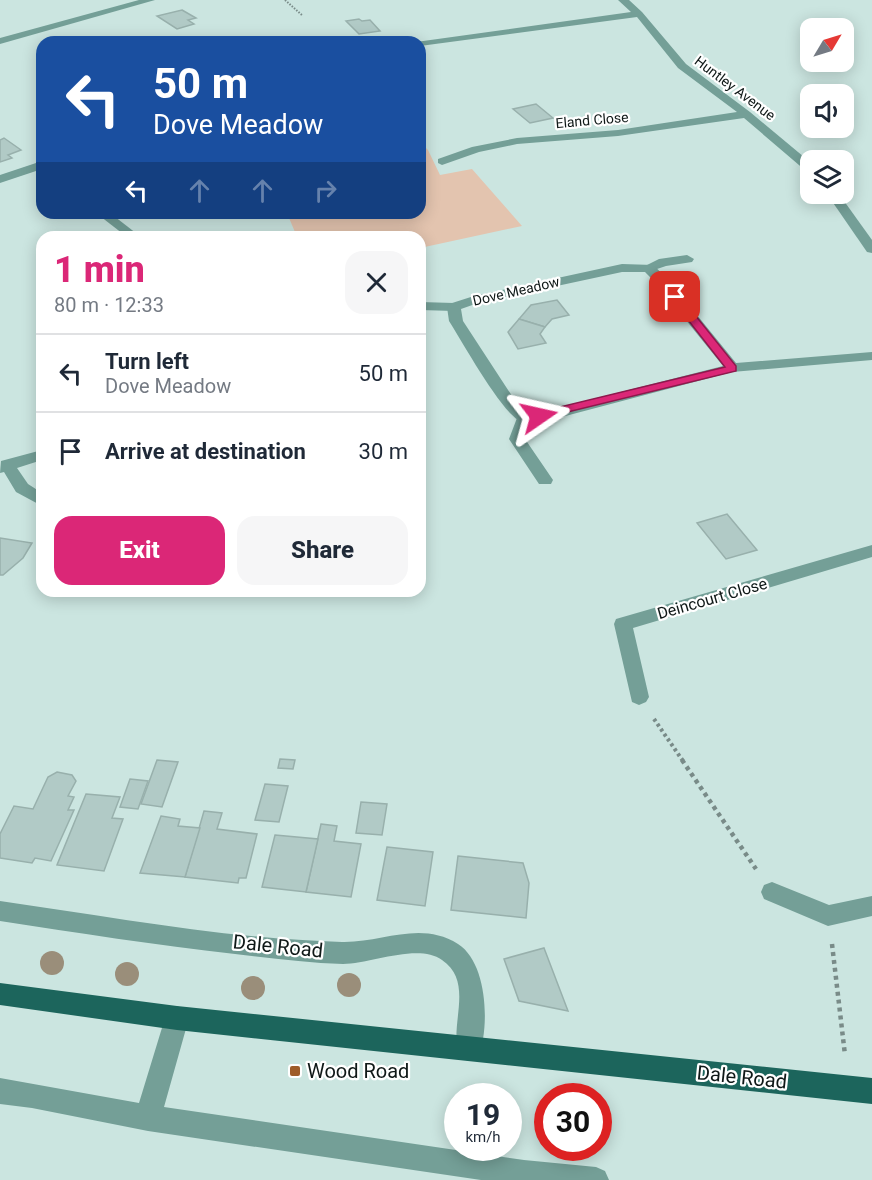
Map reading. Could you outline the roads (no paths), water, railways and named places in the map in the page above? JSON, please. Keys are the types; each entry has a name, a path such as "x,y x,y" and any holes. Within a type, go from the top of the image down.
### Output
{"main road":[{"name":"Dale Road","path":"0,994 177,1018 860,1090"}],"street":[{"path":"0,41 150,0"},
{"name":"Huntley Avenue","path":"623,0 639,14 682,66 746,114 800,160"},
{"path":"426,42 639,14"},
{"name":"Eland Close","path":"442,161 476,149 517,141 618,134 746,114"},
{"path":"0,179 36,168"},
{"path":"840,204 872,249"},
{"path":"110,219 127,231"},
{"name":"Dove Meadow","path":"525,418 508,402 456,321 454,307 474,300 622,268 648,268 664,262 687,260"},
{"path":"648,268 661,280 732,368"},
{"path":"426,306 454,307"},
{"path":"545,480 517,439 525,418 554,414 732,368 872,356"},
{"path":"36,457 4,467 22,488 36,496"},
{"name":"Deincourt Close","path":"639,697 623,624 872,551"},
{"path":"772,892 828,916 872,906"},
{"name":"Dale Road","path":"0,911 293,949 356,953 417,943 438,946 459,959 467,971 471,985 469,1049"},
{"path":"148,1118 177,1018"},
{"path":"0,1091 32,1095 148,1118 524,1173 596,1180"}],"place":[{"name":"Wood Road","path":"295,1071"}]}
